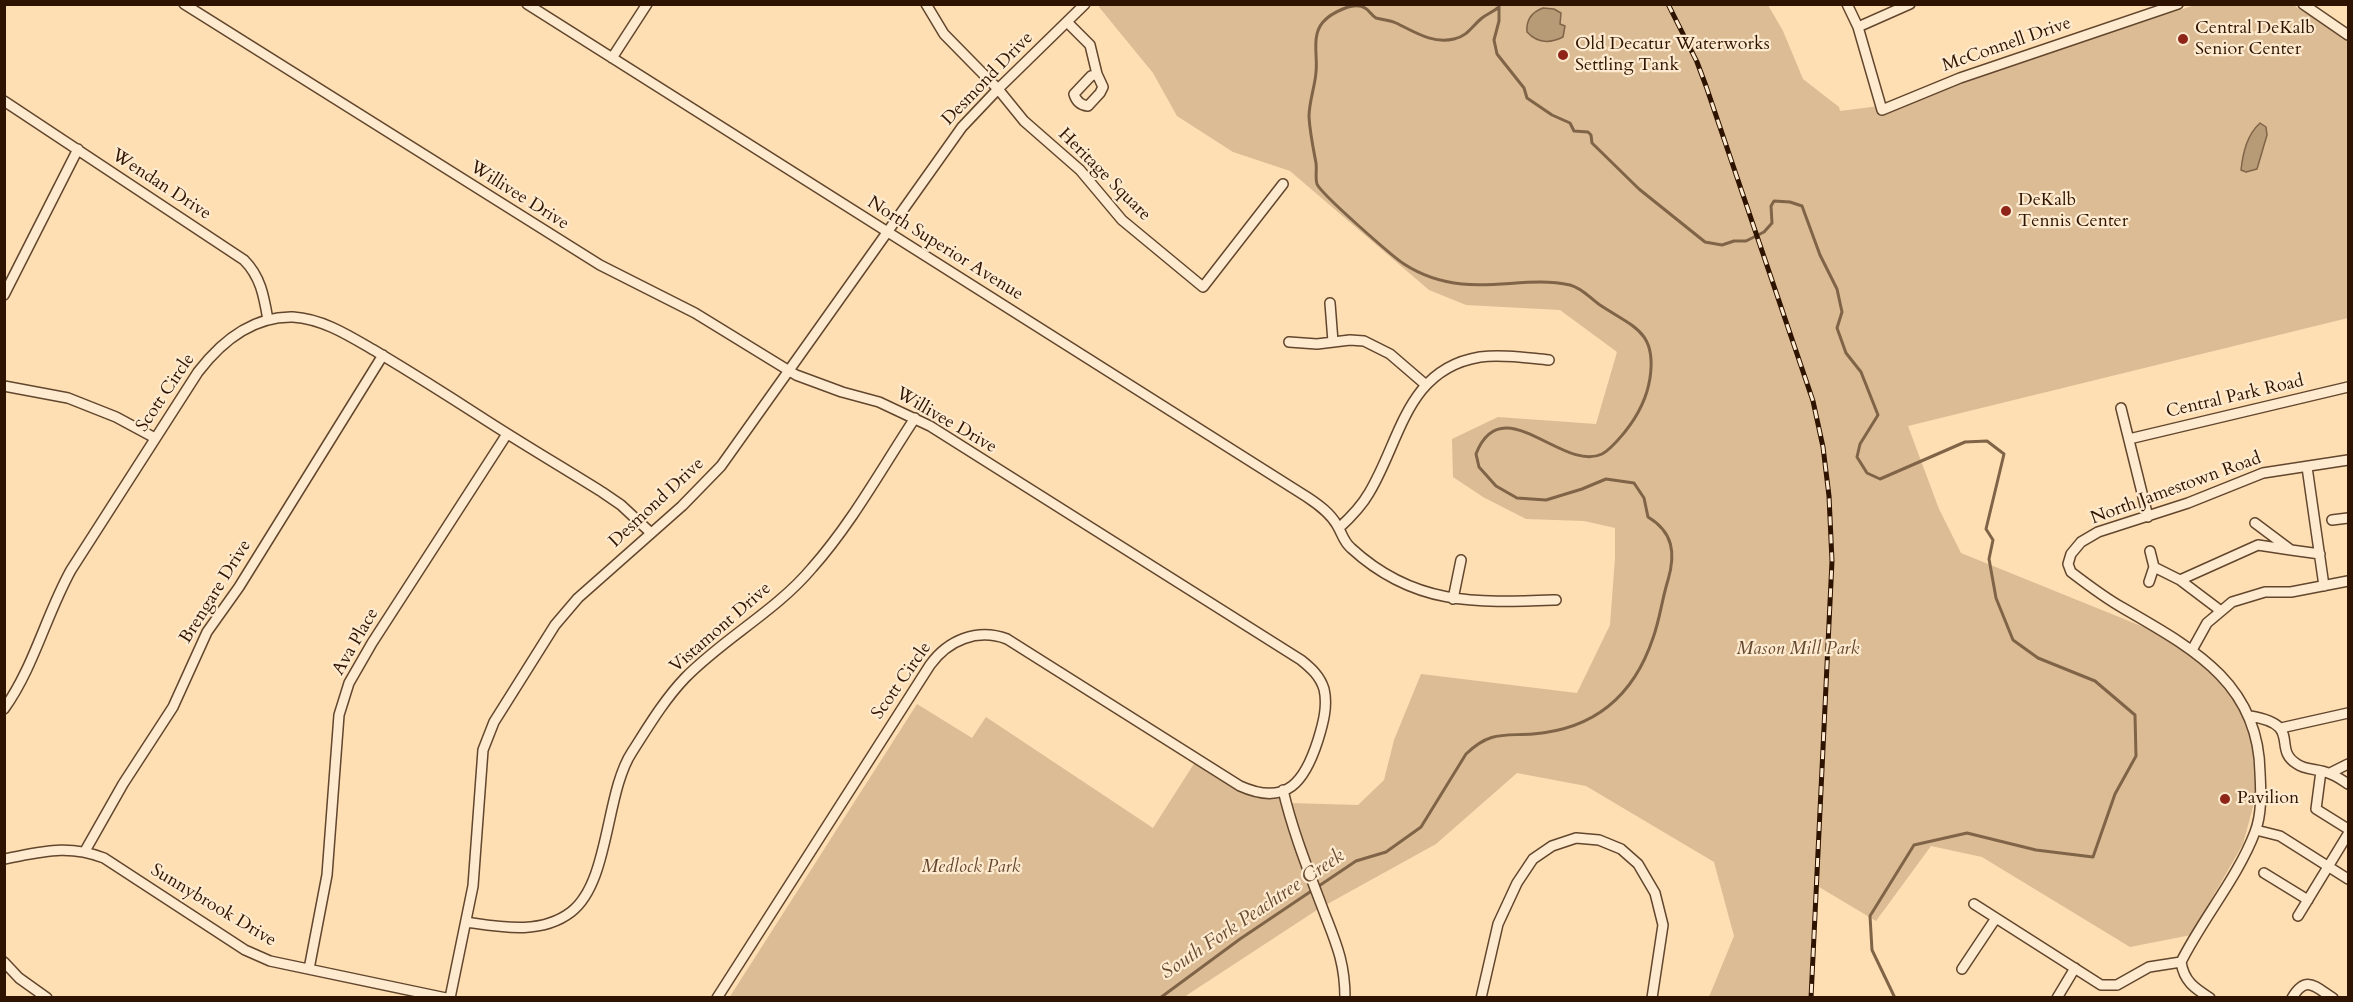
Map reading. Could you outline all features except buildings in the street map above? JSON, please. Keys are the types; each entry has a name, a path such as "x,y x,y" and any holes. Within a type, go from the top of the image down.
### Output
{"street":[{"name":"Willivee Drive","path":"184,4 570,247 705,318 789,371 809,381 879,402 915,418 1301,660 1314,672 1324,690 1325,711 1323,725 1306,772 1294,784 1283,790"},
{"name":"North Superior Avenue","path":"527,4 1307,497 1326,512 1339,528 1348,546 1391,578 1418,590 1453,599 1495,603 1556,600"},
{"path":"612,58 647,4"},
{"path":"926,4 944,34 998,89"},
{"name":"Desmond Drive","path":"448,998 472,886 482,757 494,722 568,608 698,491 721,466 962,127 1085,4"},
{"path":"1847,4 1858,27 1910,4"},
{"name":"McConnell Drive","path":"1858,27 1882,110 1960,78 2178,4"},
{"path":"2303,4 2349,35"},
{"path":"1067,22 1090,45 1096,74"},
{"name":"Heritage Square","path":"998,89 1030,127 1080,170 1122,220 1203,287 1283,184"},
{"name":"Wendan Drive","path":"4,101 244,260 260,283 268,320"},
{"path":"4,295 78,149"},
{"path":"1330,303 1333,342"},
{"name":"Scott Circle","path":"4,709 22,681 67,577 198,372 214,353 243,330 268,320 293,317 323,323 338,329 615,500 651,533"},
{"path":"1289,342 1350,340 1372,344 1398,360 1426,385"},
{"name":"Brengare Drive","path":"85,851 123,784 173,707 207,632 239,587 382,355"},
{"path":"1339,528 1359,508 1371,491 1406,414 1426,385 1449,368 1479,357 1500,356 1549,360"},
{"path":"4,386 68,398 116,417 155,438"},
{"name":"Central Park Road","path":"2129,439 2349,387"},
{"path":"2121,408 2148,517"},
{"name":"Vistamont Drive","path":"466,922 515,929 552,923 572,911 582,900 598,867 616,791 628,757 659,711 685,678 812,569 845,524 915,418"},
{"name":"Ava Place","path":"309,969 327,875 339,715 349,683 372,643 507,434"},
{"name":"North Jamestown Road","path":"2181,962 2194,935 2240,861 2256,830 2261,796 2260,757 2250,716 2222,676 2192,650 2097,591 2071,572 2068,564 2071,554 2081,542 2098,532 2148,517 2263,473 2349,460"},
{"path":"2307,467 2324,586"},
{"path":"2332,520 2349,518"},
{"path":"2255,523 2291,550"},
{"path":"2180,580 2258,545 2320,554"},
{"path":"2149,582 2154,567 2150,550"},
{"path":"1453,599 1461,560"},
{"path":"2154,567 2180,580 2221,611"},
{"path":"2192,650 2207,623 2232,602 2265,592 2291,592 2349,581"},
{"name":"Scott Circle","path":"717,998 930,666 941,651 961,639 983,635 1007,639 1240,786 1259,792 1283,790"},
{"path":"2281,728 2349,713"},
{"path":"2250,716 2271,720 2281,728 2289,755 2297,765 2325,772 2349,784"},
{"path":"2325,772 2349,764"},
{"path":"2325,772 2316,809 2349,829"},
{"path":"1283,790 1306,864 1341,958 1345,977 1345,998"},
{"path":"2256,830 2280,836 2349,879"},
{"path":"2298,916 2349,834"},
{"path":"1481,998 1498,924 1517,883 1533,859 1552,846 1576,838 1599,840 1621,849 1638,864 1655,893 1663,925 1652,998"},
{"name":"Sunnybrook Drive","path":"4,859 64,849 85,851 104,858 257,956 270,961 448,998"},
{"path":"2264,873 2308,900"},
{"path":"1974,904 2101,984 2117,985 2149,967 2181,962 2183,974 2188,983 2210,998"},
{"path":"1962,969 1996,918"},
{"path":"4,962 19,978 47,998"},
{"path":"2057,998 2075,968"},
{"path":"2292,998 2298,987 2304,983 2333,998"}],"green space":[{"name":"Mason Mill Park","path":"1101,4 1768,5 1783,31 1803,79 1839,107 1840,111 1887,105 2195,5 2293,5 2348,39 2348,318 1908,426 1939,509 1961,553 2171,638 2239,692 2257,744 2257,792 2243,844 2191,935 2130,947 1982,857 1931,846 1876,921 1814,884 1809,997 1709,997 1734,936 1714,862 1586,786 1517,773 1436,844 1322,907 1289,803 1358,805 1384,780 1394,740 1421,674 1577,693 1610,625 1615,528 1584,521 1526,519 1483,497 1453,477 1452,439 1498,417 1596,424 1617,352 1560,310 1466,305 1429,290 1290,171 1233,152 1177,116 1153,73 1099,7"},
{"name":"Medlock Park","path":"917,704 972,738 986,717 1153,828 1197,759 1249,790 1283,790 1320,908 1184,997 729,998"}],"shaded area":[{"path":"1543,8 1554,9 1561,13 1560,24 1565,26 1563,37 1553,41 1544,41 1527,32 1530,17"},
{"path":"2260,123 2266,127 2267,135 2257,169 2246,172 2241,170 2244,150 2249,138"}],"waterway":[{"path":"1499,4 1499,21 1494,40 1497,54 1524,88 1527,98 1552,115 1570,123 1574,131 1588,132 1592,143 1639,189 1705,242 1722,245 1734,241 1746,241 1764,232 1772,223 1771,206 1774,201 1790,202 1802,206 1820,255 1837,289 1842,312 1837,328 1846,353 1861,372 1878,415 1860,444 1857,457 1867,473 1880,479 1965,442 1987,441 2004,454 1986,529 1993,540 1989,559 1996,598 2013,640 2038,658 2095,681 2135,715 2136,756 2115,794 2093,857 2036,850 1967,833 1914,845 1870,916 1872,950 1895,998"},
{"name":"South Fork Peachtree Creek","path":"1160,998 1240,939 1356,861 1386,852 1421,827 1466,754 1482,741 1497,736 1555,731 1575,725 1609,706 1635,676 1653,638 1672,561 1672,552 1663,529 1648,517 1644,498 1634,483 1606,479 1546,500 1517,498 1496,486 1479,467 1476,454 1487,436 1501,428 1517,430 1570,453 1586,457 1605,452 1629,427 1644,400 1649,385 1651,362 1646,340 1632,325 1574,286 1543,282 1462,284 1425,275 1404,264 1372,238 1317,184 1309,117 1316,72 1317,33 1323,22 1343,9 1360,6 1376,18 1394,22 1431,39 1446,40 1463,36 1482,18 1499,7"}],"railway":[{"path":"1668,4 1697,62 1706,86 1813,401 1823,447 1829,496 1832,561 1811,998"}],"place":[{"name":"Central DeKalb Senior Center","path":"2183,39"},
{"name":"Old Decatur Waterworks Settling Tank","path":"1563,55"},
{"name":"DeKalb Tennis Center","path":"2006,211"},
{"name":"Pavilion","path":"2225,799"}]}
